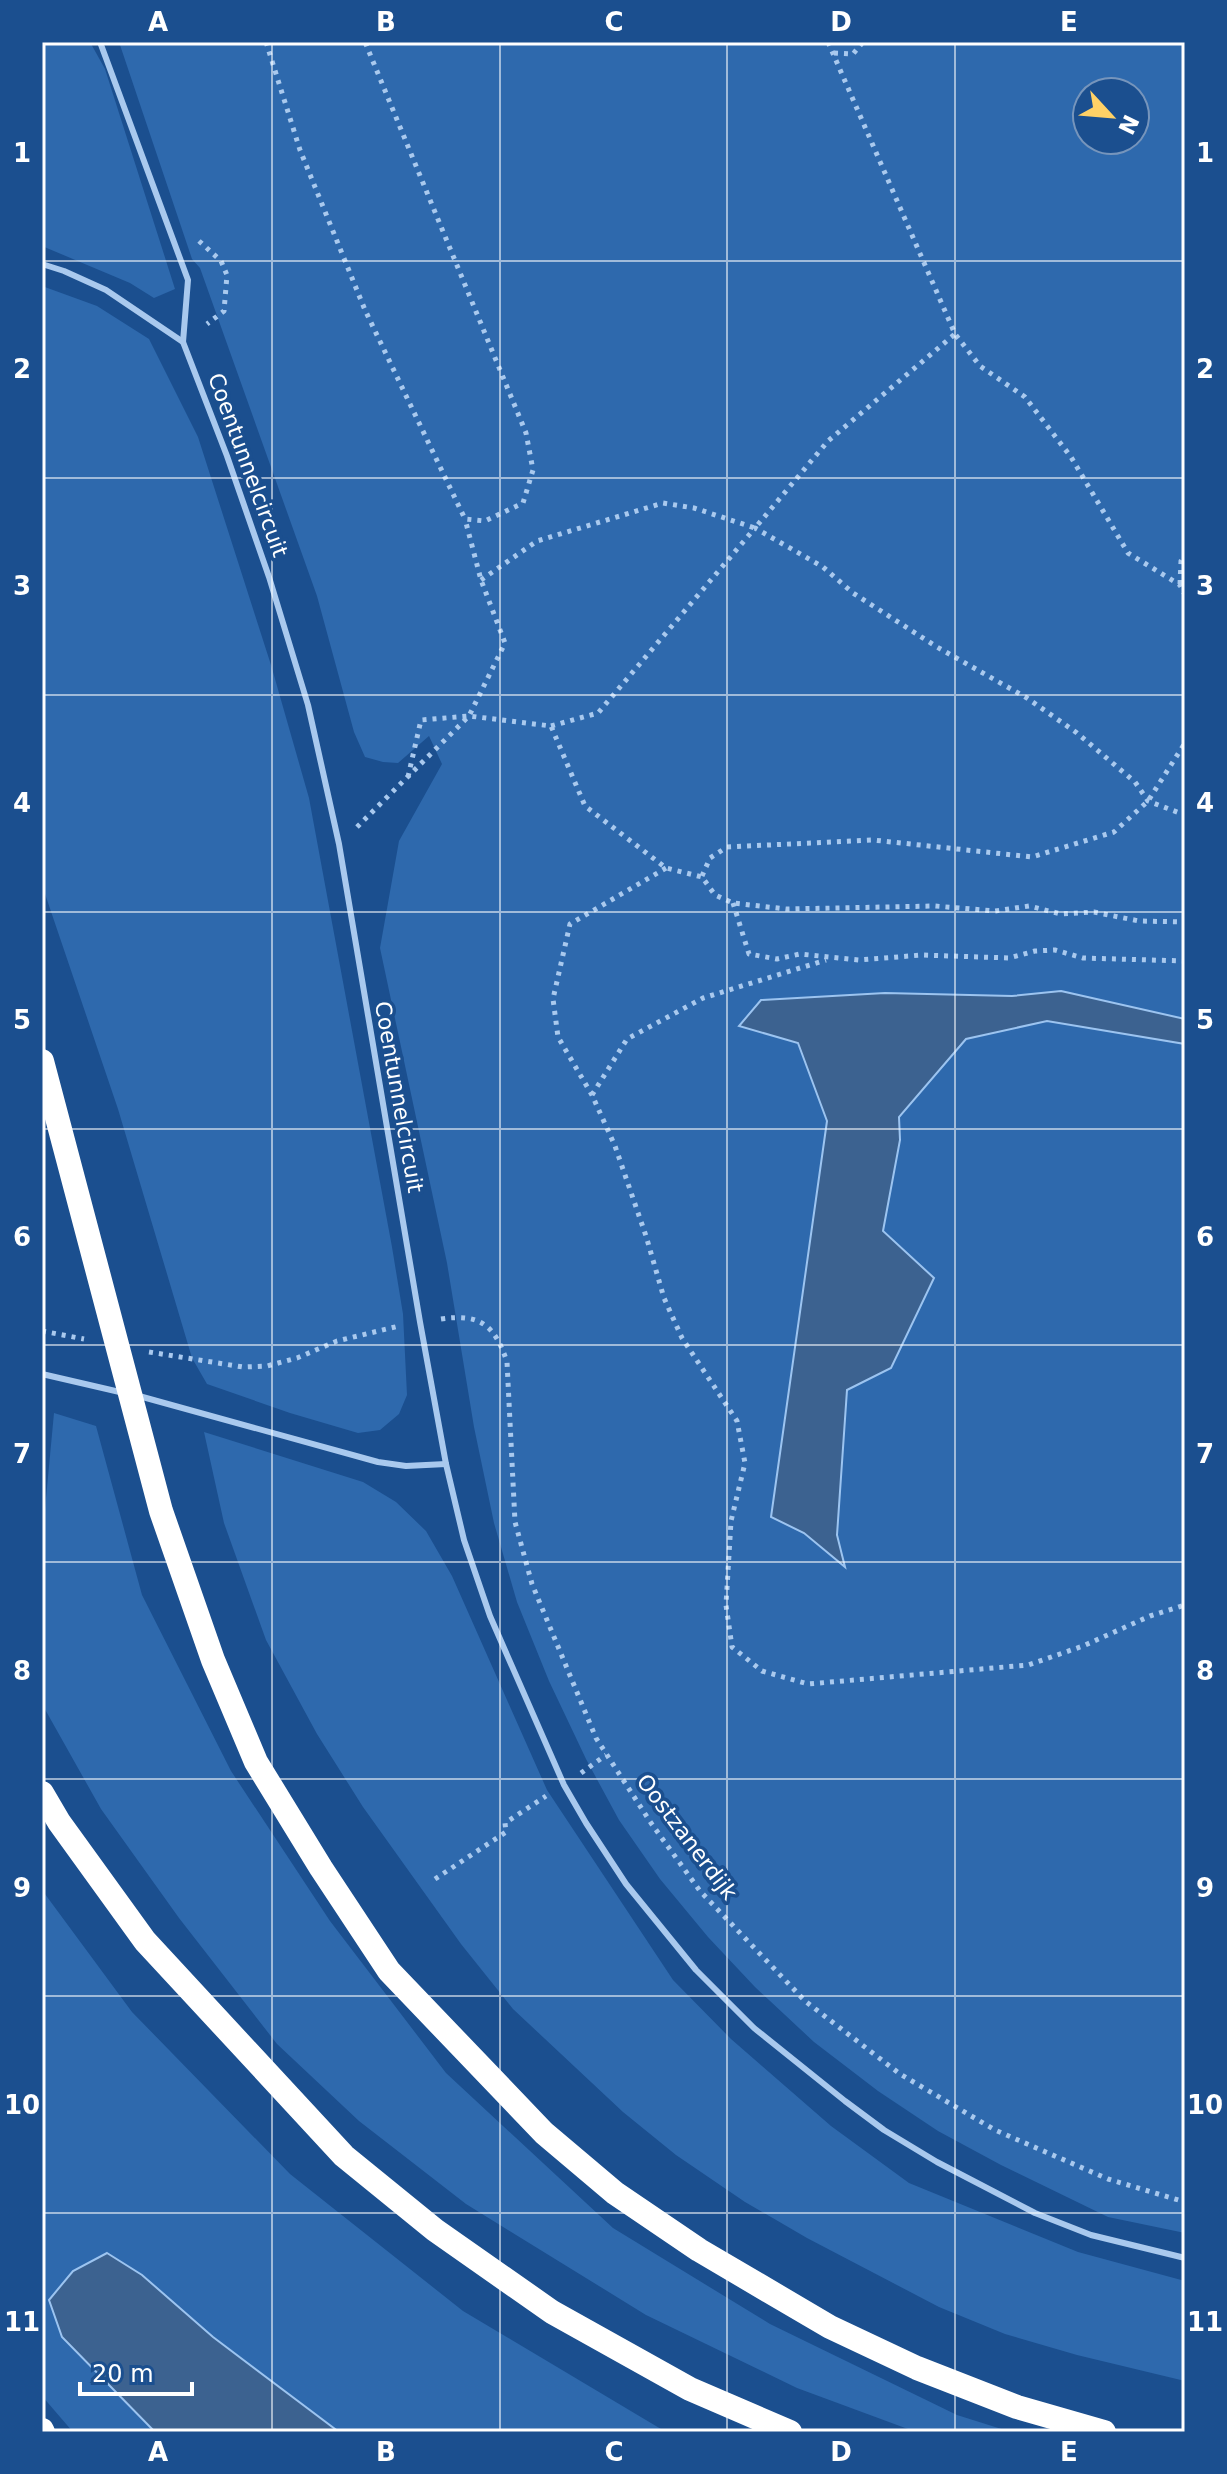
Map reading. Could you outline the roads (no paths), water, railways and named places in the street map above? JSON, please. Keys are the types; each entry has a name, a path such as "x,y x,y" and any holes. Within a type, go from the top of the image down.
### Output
{"highway":[{"path":"42,1061 161,1511 213,1660 256,1762 389,1971 544,2133 615,2193 699,2250 830,2327 917,2368 1017,2407 1104,2432"},
{"path":"42,1793 59,1822 145,1941 344,2156 435,2230 552,2312 690,2389 790,2432"}],"lane":[{"name":"Coentunnelcircuit","path":"100,42 188,280 183,342 269,577 308,705 339,844 446,1464"},
{"path":"42,264 106,290 183,342"},
{"path":"42,1374 226,1418 378,1462 406,1466 446,1464 464,1540 490,1616 564,1785 626,1884 696,1970 754,2028 845,2101 884,2130 937,2162 1035,2213 1091,2235 1185,2258"}]}
